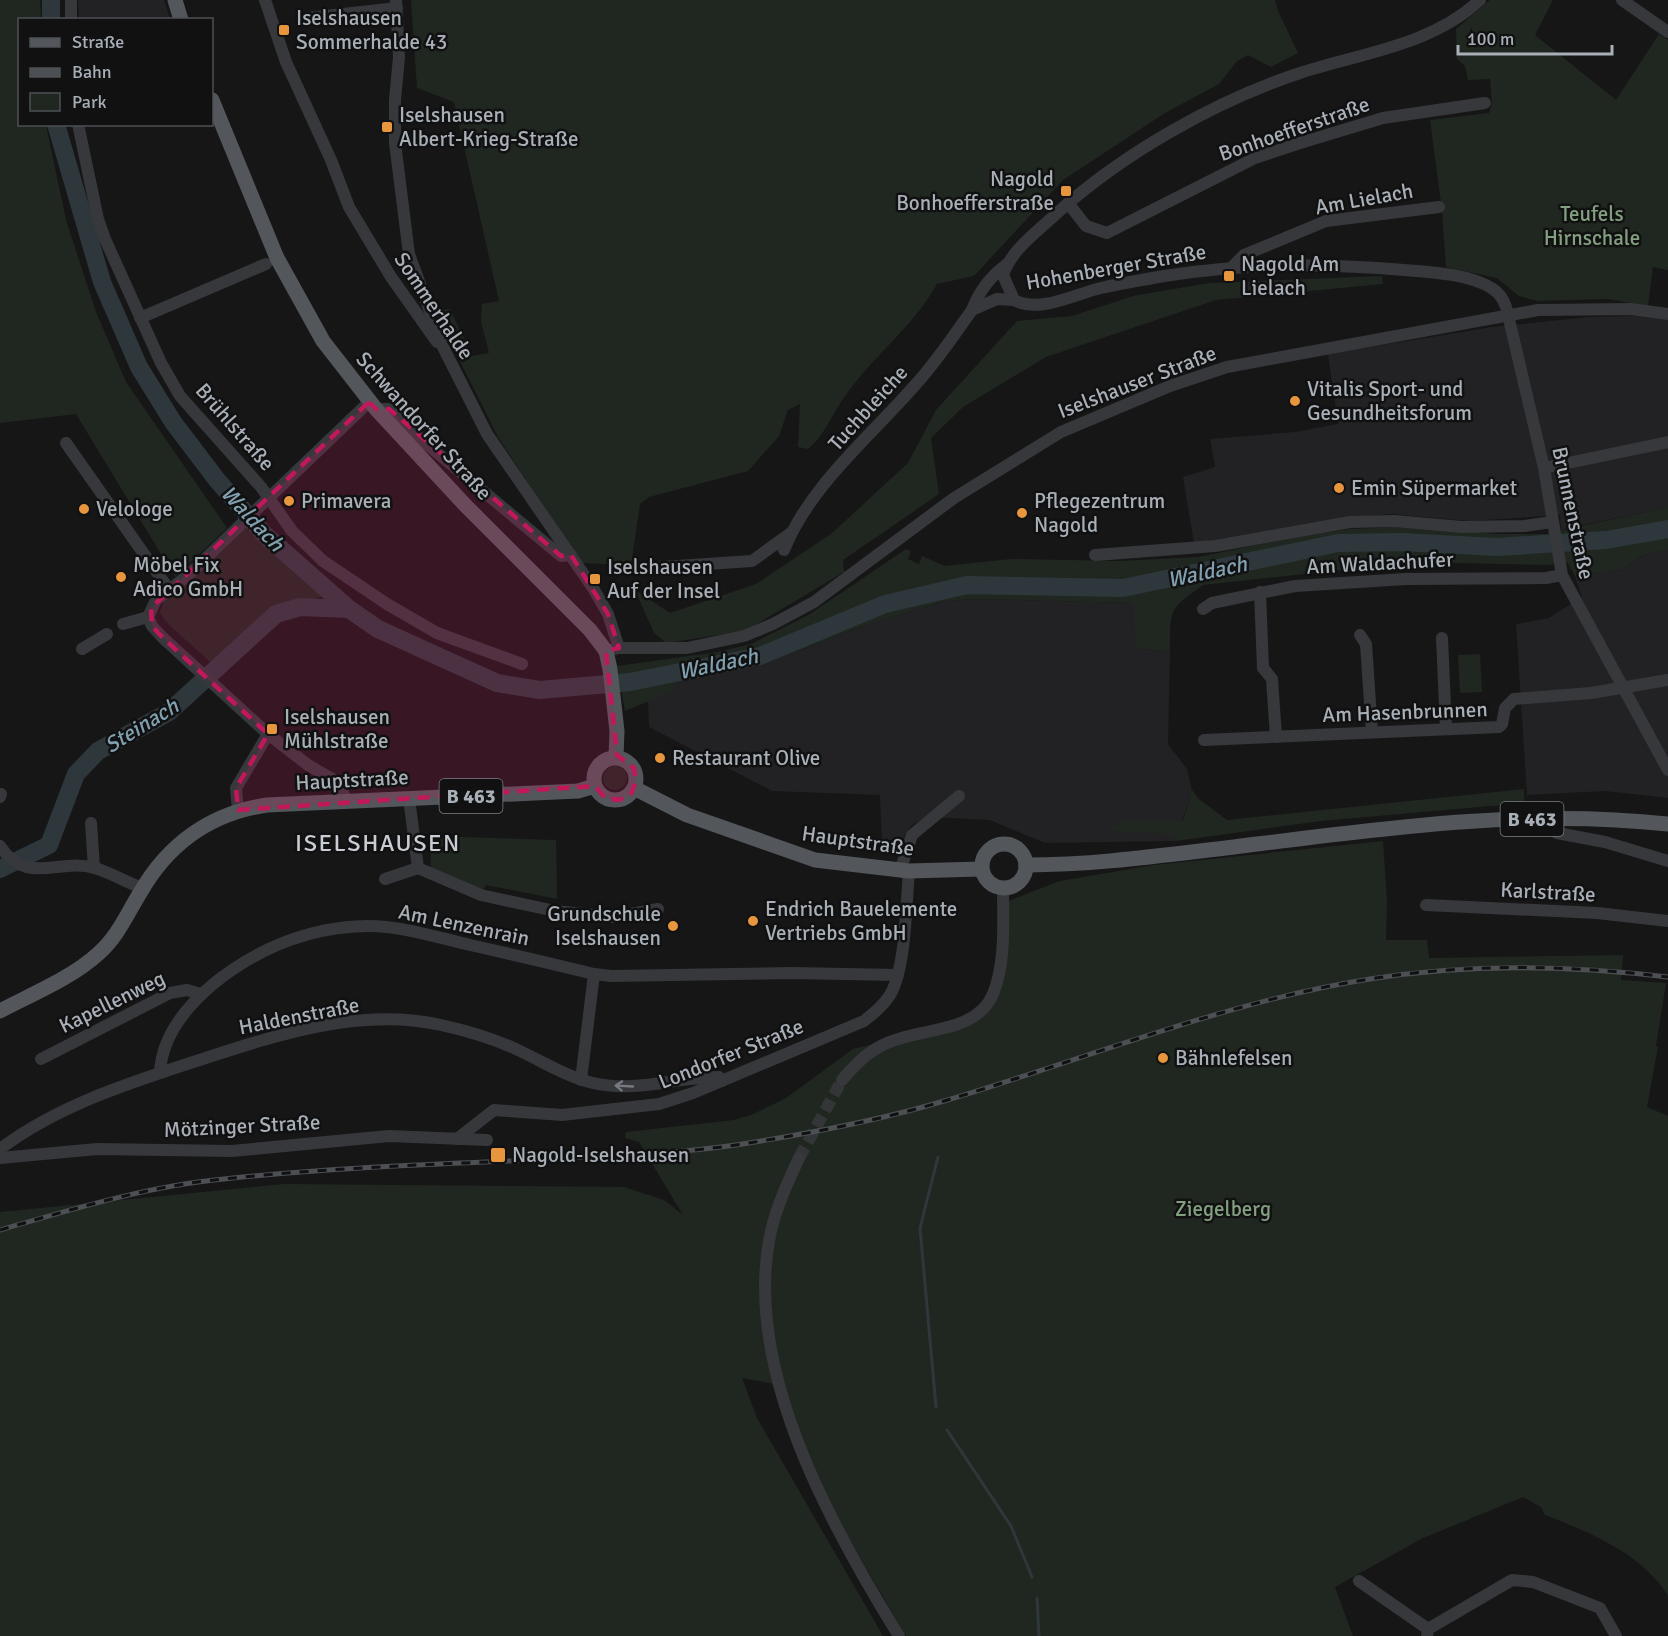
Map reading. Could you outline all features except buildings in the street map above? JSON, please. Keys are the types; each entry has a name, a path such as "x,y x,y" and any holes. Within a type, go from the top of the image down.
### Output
{"main road":[{"path":"175,0 180,18"},
{"name":"Schwandorfer Straße","path":"213,102 265,232 309,320 372,405 466,506 612,650 611,676 618,742 616,758"},
{"path":"616,758 623,759 636,774 634,788 625,798 611,800 599,793 595,786 595,772 604,761 616,758"},
{"name":"Hauptstraße","path":"142,888 168,854 188,836 238,810 267,805 578,791 595,786"},
{"name":"Hauptstraße","path":"634,788 687,815 815,860 905,871 981,869"},
{"name":"B 463","path":"1026,865 1128,860 1395,827 1552,818 1634,820 1668,824"},
{"path":"1002,843 1016,846 1025,857 1026,865 1025,872 1017,884 1003,888 987,880 981,869 984,855 989,849 1002,843"},
{"name":"B 463","path":"0,1011 79,968 99,954 118,933 142,888"}],"street":[{"path":"71,0 71,18"},
{"name":"Sommerhalde","path":"265,0 286,62 331,160 349,207 391,277 434,340 442,345 487,434 571,555 608,614 612,650"},
{"name":"Hohenberger Straße","path":"1479,0 1460,18 1424,37 1298,74 1228,103 1122,162 1068,203 1007,264 1003,275 1014,300 1033,305 1102,288 1233,266 1348,265 1444,274 1491,288 1505,303 1508,315"},
{"path":"1622,0 1668,32"},
{"path":"307,18 397,4 399,57 394,100 395,143 407,243 442,345"},
{"name":"Bonhoefferstraße","path":"1068,203 1086,226 1107,233 1255,158 1383,118 1485,102"},
{"name":"Brühlstraße","path":"78,126 98,219 160,363 180,396 261,487 264,502 323,561 387,604 437,633 522,664"},
{"name":"Am Lielach","path":"1233,266 1244,255 1326,221 1439,207"},
{"path":"140,318 266,264"},
{"name":"Tuchbleiche","path":"784,550 792,532 817,496 861,443 917,384 972,310 989,280 1007,264"},
{"path":"972,310 997,299 1014,300"},
{"name":"Iselshauser Straße","path":"612,650 687,648 744,636 773,624 814,602 954,498 1060,432 1170,386 1227,367 1538,310 1631,309 1668,314"},
{"name":"Brunnenstraße","path":"1508,315 1544,468 1561,570 1668,770"},
{"path":"123,624 148,617 156,600 170,591 372,405 388,409 561,556 571,555"},
{"path":"1544,468 1668,442"},
{"path":"66,443 170,591"},
{"path":"1095,555 1215,546 1350,522 1395,521 1462,527 1554,528"},
{"name":"Tuchbleiche","path":"662,567 752,561 792,532"},
{"name":"Am Waldachufer","path":"1203,609 1212,603 1294,586 1383,581 1546,578 1561,570"},
{"path":"1260,592 1263,668 1272,679 1276,736"},
{"path":"148,617 152,626 162,637 268,734 308,765 339,783 346,801"},
{"path":"82,649 107,634"},
{"path":"1360,635 1366,644 1372,732"},
{"path":"1442,638 1446,729"},
{"path":"1624,688 1668,681"},
{"name":"Am Hasenbrunnen","path":"1204,740 1499,727 1502,724 1505,708 1514,699 1624,688"},
{"path":"238,810 236,788 268,734"},
{"name":"Londorfer Straße","path":"457,1139 494,1110 562,1115 659,1104 722,1081 864,1021 881,1007 891,993 898,975 905,871 912,835 959,796"},
{"path":"409,798 418,868"},
{"path":"1552,818 1557,833 1605,842 1668,861"},
{"path":"91,823 94,868"},
{"path":"2,849 21,866 33,869 74,866 94,868 142,888"},
{"path":"385,879 418,868 481,895 555,911 614,917 658,909"},
{"path":"842,1080 856,1063 885,1043 957,1024 977,1014 993,996 1002,949 1003,888"},
{"name":"Karlstraße","path":"1426,905 1597,913 1668,921"},
{"name":"Am Lenzenrain","path":"160,1072 161,1056 166,1040 174,1027 201,994 236,966 271,947 305,935 366,926 430,935 594,974 898,975"},
{"path":"581,1080 594,974"},
{"name":"Kapellenweg","path":"41,1059 170,993 187,990 201,994"},
{"name":"Haldenstraße","path":"0,1149 30,1127 68,1107 160,1072 274,1037 336,1023 397,1019 441,1025 519,1051 581,1080 628,1087 671,1084 707,1077 718,1077 722,1081"},
{"name":"Mötzinger Straße","path":"0,1158 97,1149 231,1151 389,1136 487,1140"},
{"path":"799,1158 780,1202 771,1232 765,1307 770,1342 779,1385 796,1435 835,1526 899,1636"},
{"path":"1359,1581 1427,1633 1512,1580 1533,1582 1600,1608 1616,1636"}],"highlighted area":[{"path":"369,402 376,409 389,409 561,556 571,555 608,614 619,648 606,651 617,755 634,768 636,781 631,794 619,800 605,798 595,786 238,810 236,788 268,734 162,637 152,626 151,608"}],"shaded area":[{"path":"78,0 164,0 170,18 79,18"},
{"path":"1635,316 1668,320 1668,507 1561,530 1560,515 1470,521 1391,514 1352,517 1194,543 1183,477 1215,467 1210,439 1295,432 1338,424 1328,354 1492,327 1588,317"},
{"path":"1668,550 1668,798 1605,791 1527,795 1516,624 1549,618 1582,597 1575,576 1621,570 1644,555"},
{"path":"974,599 1135,603 1135,648 1170,652 1168,744 1187,769 1192,790 1176,841 1045,843 990,820 927,817 912,825 900,843 882,841 880,795 772,791 649,727 648,700 671,682 798,651 858,628 945,601"}],"green space":[{"path":"0,0 40,0 41,18 18,18 18,126 46,126 66,220 96,312 126,382 227,528 175,577 76,414 0,423"},
{"path":"411,0 1275,0 1298,53 1271,67 1248,55 1237,61 1219,84 1165,113 1063,180 974,276 937,284 905,328 856,381 819,437 808,449 798,447 800,404 788,410 779,436 748,471 649,497 640,504 631,565 581,563 498,437 435,311 450,309 472,356 489,353 481,322 482,304 499,301 454,102 417,88"},
{"name":"Teufels Hirnschale","path":"1490,0 1553,0 1535,35 1616,100 1659,34 1668,40 1668,270 1653,267 1648,306 1608,299 1537,301 1519,296 1497,278 1446,267 1442,210 1430,120 1489,113 1492,104 1490,79 1468,80 1465,66 1457,59 1456,29"},
{"path":"1382,276 1383,284 1216,300 1046,357 963,407 931,438 939,494 843,560 844,572 745,631 666,643 654,633 635,590 670,613 756,584 831,534 908,463 936,410 1017,321 1072,316 1133,296 1209,283"},
{"path":"1668,507 1668,550 1644,555 1621,570 1575,576 1567,562 1548,565 1416,562 1203,585 1183,600 1173,612 1170,652 1135,648 1134,603 974,599 945,601 858,628 798,651 672,682 674,691 625,711 617,666 718,652 751,644 810,614 906,549 911,551 908,559 919,564 922,556 944,566 1011,559 1119,561 1199,557 1294,537 1349,529 1402,527 1498,534 1546,534"},
{"path":"248,525 332,595 273,606 211,663 165,621 160,612 164,601"},
{"path":"1480,654 1482,692 1460,693 1458,655"},
{"path":"615,766 620,767 626,773 626,783 620,789 615,790 610,789 604,783 603,778 604,773 610,767"},
{"path":"1524,789 1524,803 1321,821 1176,841 1173,834 1107,831 1121,821 1183,821 1192,790 1199,799 1227,820"},
{"path":"430,836 556,840 557,899 486,885 481,895 431,867"},
{"name":"Ziegelberg","path":"1383,841 1387,901 1386,940 1427,940 1429,958 1623,955 1621,980 1666,983 1647,1107 1668,1116 1668,1596 1657,1581 1630,1556 1597,1537 1545,1515 1541,1507 1523,1497 1421,1539 1335,1587 1353,1636 906,1636 835,1515 775,1384 742,1378 757,1418 883,1636 0,1636 0,1212 284,1184 624,1187 664,1200 683,1215 639,1142 625,1138 626,1132 734,1120 751,1115 786,1098 853,1049 956,1024 993,996 1003,903 1060,881 1154,865"}],"waterway":[{"name":"Waldach","path":"51,0 51,18"},
{"name":"Waldach","path":"57,126 102,282 139,367 173,422 217,480 264,534 349,609 378,629 497,683 540,690 630,682 760,656 885,604 967,585 1123,588 1338,543 1401,542 1497,547 1606,540 1668,529"},
{"name":"Steinach","path":"0,869 49,845 76,774 98,751 169,712 276,614 300,607 349,609"},
{"path":"936,1407 920,1228 938,1157"},
{"path":"947,1430 1011,1526 1032,1577"},
{"path":"1037,1598 1039,1636"}],"tunnel":[{"path":"799,1158 842,1080"}],"railway":[{"path":"0,1230 111,1199 196,1182 349,1169 659,1153 735,1145 807,1133 876,1119 944,1101 1209,1016 1316,989 1370,979 1445,970 1519,967 1593,970 1668,977"}],"place":[{"name":"Iselshausen Sommerhalde 43","path":"284,30"},
{"name":"Iselshausen Albert-Krieg-Straße","path":"387,127"},
{"name":"Nagold Bonhoefferstraße","path":"1066,191"},
{"name":"Nagold Am Lielach","path":"1229,276"},
{"name":"Vitalis Sport- und Gesundheitsforum","path":"1295,401"},
{"name":"Emin Süpermarket","path":"1339,488"},
{"name":"Primavera","path":"289,501"},
{"name":"Velologe","path":"84,509"},
{"name":"Pflegezentrum Nagold","path":"1022,513"},
{"name":"Möbel Fix Adico GmbH","path":"121,577"},
{"name":"Iselshausen Auf der Insel","path":"595,579"},
{"name":"Iselshausen Mühlstraße","path":"272,729"},
{"name":"Restaurant Olive","path":"660,758"},
{"name":"Endrich Bauelemente Vertriebs GmbH","path":"753,921"},
{"name":"Grundschule Iselshausen","path":"673,926"},
{"name":"Bähnlefelsen","path":"1163,1058"},
{"name":"Nagold-Iselshausen","path":"498,1155"}],"district":[{"name":"ISELSHAUSEN","path":"378,843"}]}
